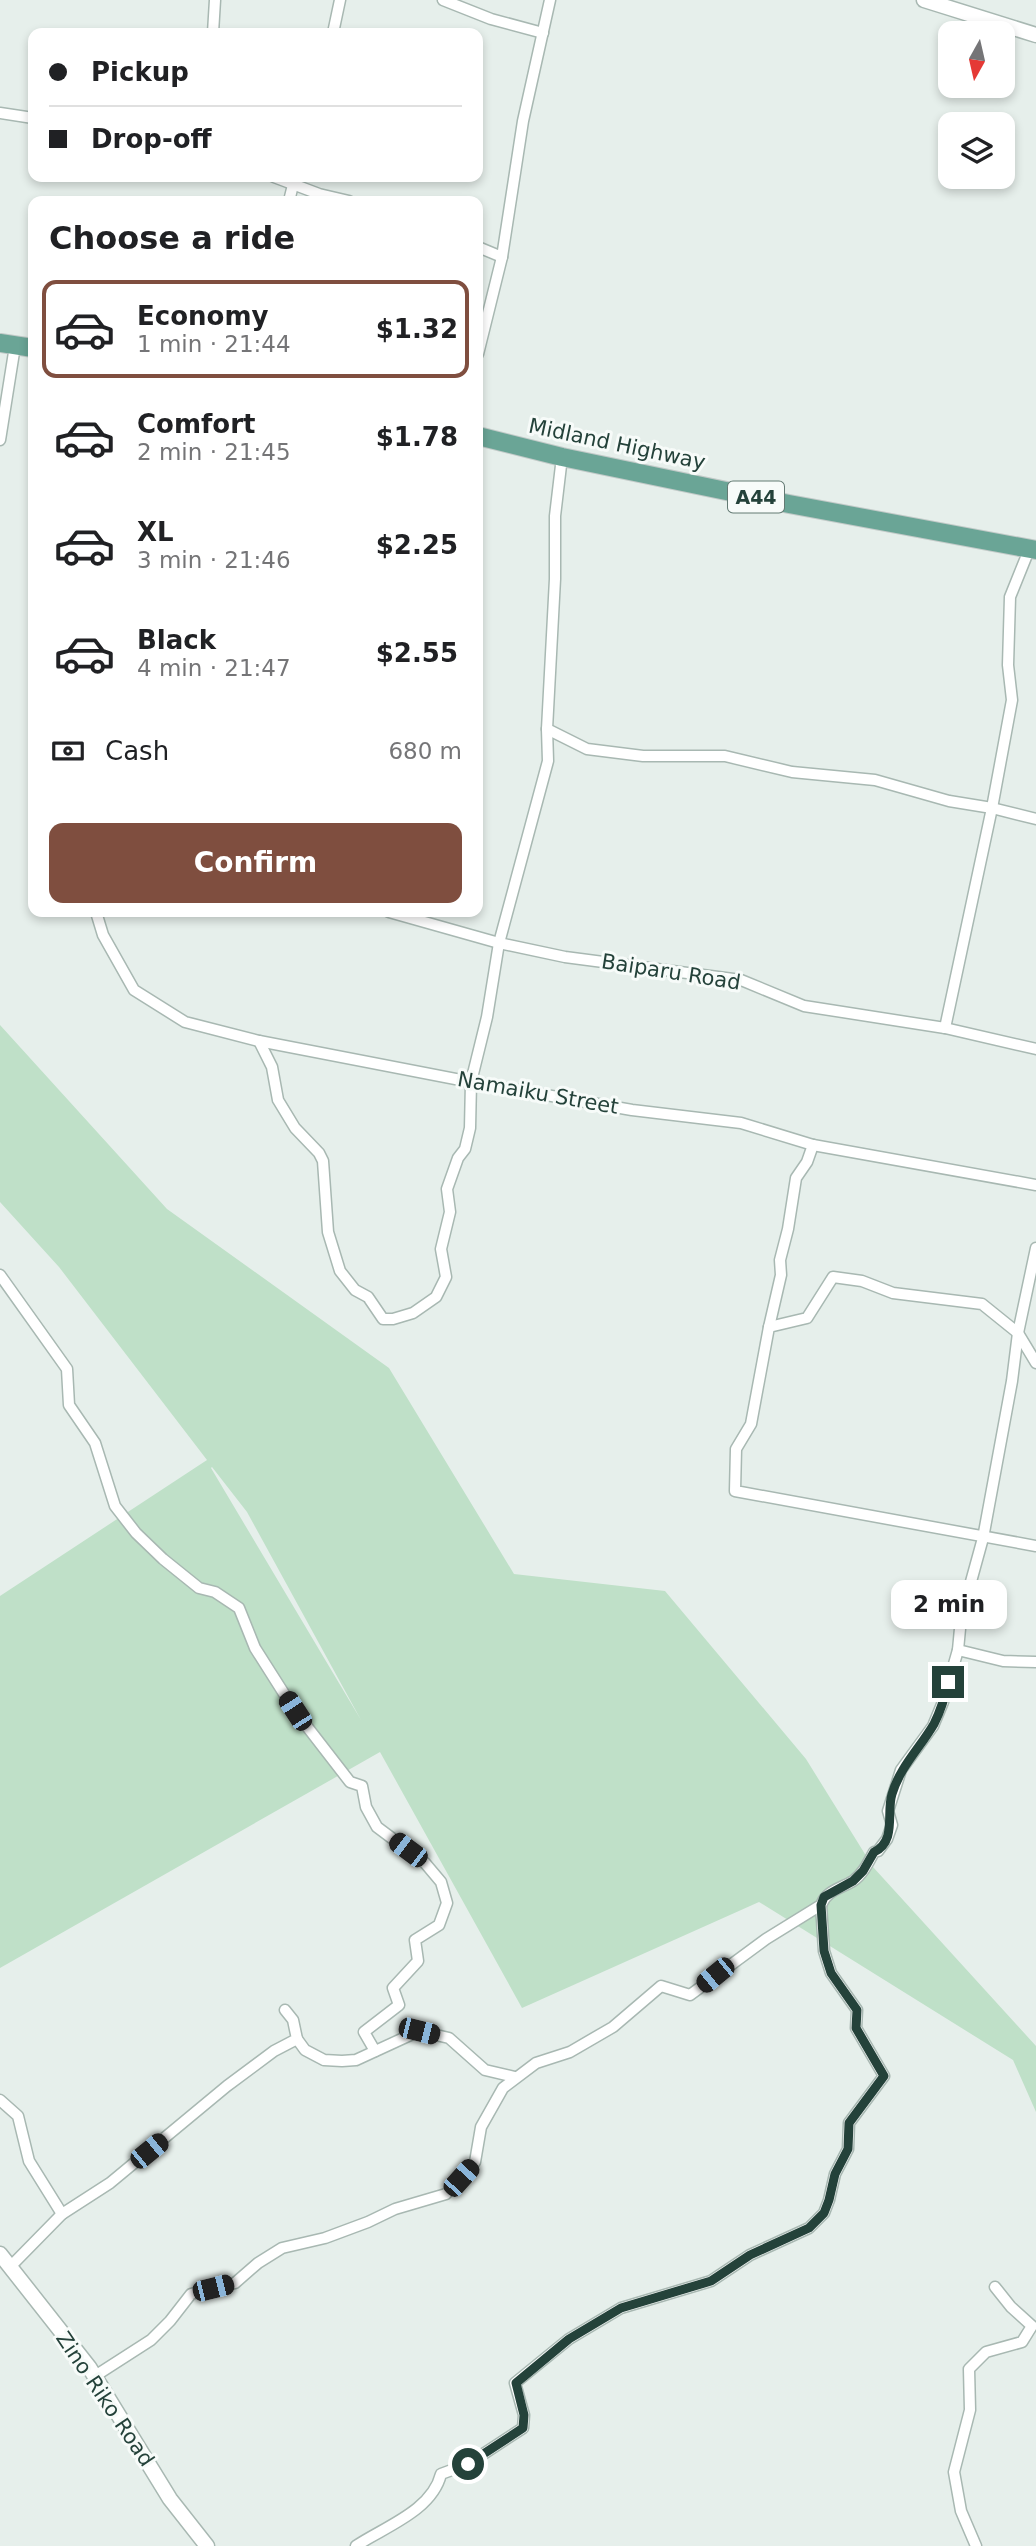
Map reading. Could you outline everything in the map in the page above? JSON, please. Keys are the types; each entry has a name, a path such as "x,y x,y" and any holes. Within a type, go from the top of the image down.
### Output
{"main road":[{"name":"Midland Highway","path":"483,437 562,457 789,504 1033,550"}],"street":[{"path":"213,28 215,0"},
{"path":"334,28 340,0"},
{"path":"443,0 491,19 543,33"},
{"path":"483,335 502,257 523,121 550,0"},
{"path":"924,0 1036,35"},
{"path":"0,113 28,117"},
{"path":"297,182 335,196"},
{"path":"483,249 502,257"},
{"path":"0,440 16,346"},
{"path":"259,1041 272,1067 278,1100 295,1128 319,1153 323,1161 328,1232 340,1271 355,1290 368,1297 383,1319 413,1313 436,1297 446,1278 441,1249 450,1212 447,1189 458,1158 465,1149 470,1128 471,1082 487,1017 499,943 548,761 555,516 562,457"},
{"path":"945,1028 1012,700 1009,665 1010,597 1033,550"},
{"path":"547,729 587,749 642,756 725,756 792,772 875,780 950,801 1036,819"},
{"name":"Namaiku Street","path":"98,917 103,935 134,990 185,1022 259,1041 471,1082 632,1110 741,1123 813,1145 1036,1185"},
{"name":"Baiparu Road","path":"406,917 499,943 565,957 741,980 804,1006 945,1028 1036,1049"},
{"path":"813,1145 807,1162 796,1178 780,1260 781,1275 751,1424 736,1449 735,1491 1036,1546"},
{"path":"356,2546 409,2515 438,2485 440,2474 468,2464 523,2428 524,2415 516,2383 569,2339 621,2308 711,2281 750,2255 809,2228 824,2213 835,2174 848,2149 849,2123 884,2076 856,2028 857,2010 831,1973 824,1951 821,1905 824,1897 853,1881 863,1871 874,1852 878,1851 887,1839 892,1825 888,1811 901,1770 933,1726 943,1702 958,1650 961,1618 983,1538 1012,1381 1018,1333 1036,1248"},
{"path":"0,1275 67,1369 69,1405 95,1443 115,1506 136,1533 163,1559 199,1588 215,1592 239,1608 255,1648 295,1711 350,1782 362,1786 366,1807 377,1827 425,1863 441,1882 447,1903 439,1925 415,1940 418,1961 394,1988 399,2005 364,2032 375,2051"},
{"path":"769,1327 807,1318 833,1277 862,1281 893,1293 982,1304 1018,1333 1036,1363"},
{"path":"958,1650 1003,1661 1036,1662"},
{"path":"95,2376 151,2340 170,2322 191,2294 235,2283 258,2263 282,2248 325,2238 395,2209 446,2194 475,2162 481,2127 496,2097 515,2077 536,2063 570,2052 613,2027 661,1986 690,1995 766,1939 821,1905"},
{"path":"285,2010 293,2020 297,2039 305,2050 324,2060 356,2060 419,2031 449,2038 485,2070 515,2077"},
{"path":"10,2267 62,2214 110,2183 227,2086 274,2051 297,2039"},
{"path":"0,2100 18,2116 29,2161 62,2214"},
{"name":"Zino Riko Road","path":"0,2254 95,2376 170,2499 207,2546"},
{"path":"976,2546 961,2511 954,2472 970,2410 970,2369 986,2352 1022,2342 1032,2326 1011,2307 995,2287"}],"green space":[{"path":"0,1025 167,1209 389,1368 514,1574 665,1591 806,1759 873,1867 1036,2046 1036,2112 1013,2060 759,1902 522,2008 380,1752 0,1968 0,1596 207,1460 59,1267 0,1202","holes":["212,1467 247,1512 361,1720"]}],"route":[{"path":"468,2464 523,2428 524,2415 516,2383 569,2339 621,2308 711,2281 750,2255 809,2228 824,2213 835,2174 848,2149 849,2123 884,2076 856,2028 857,2010 831,1973 824,1951 821,1905 824,1897 853,1881 887,1839 892,1825 888,1811 901,1770 933,1726 948,1682"}]}
